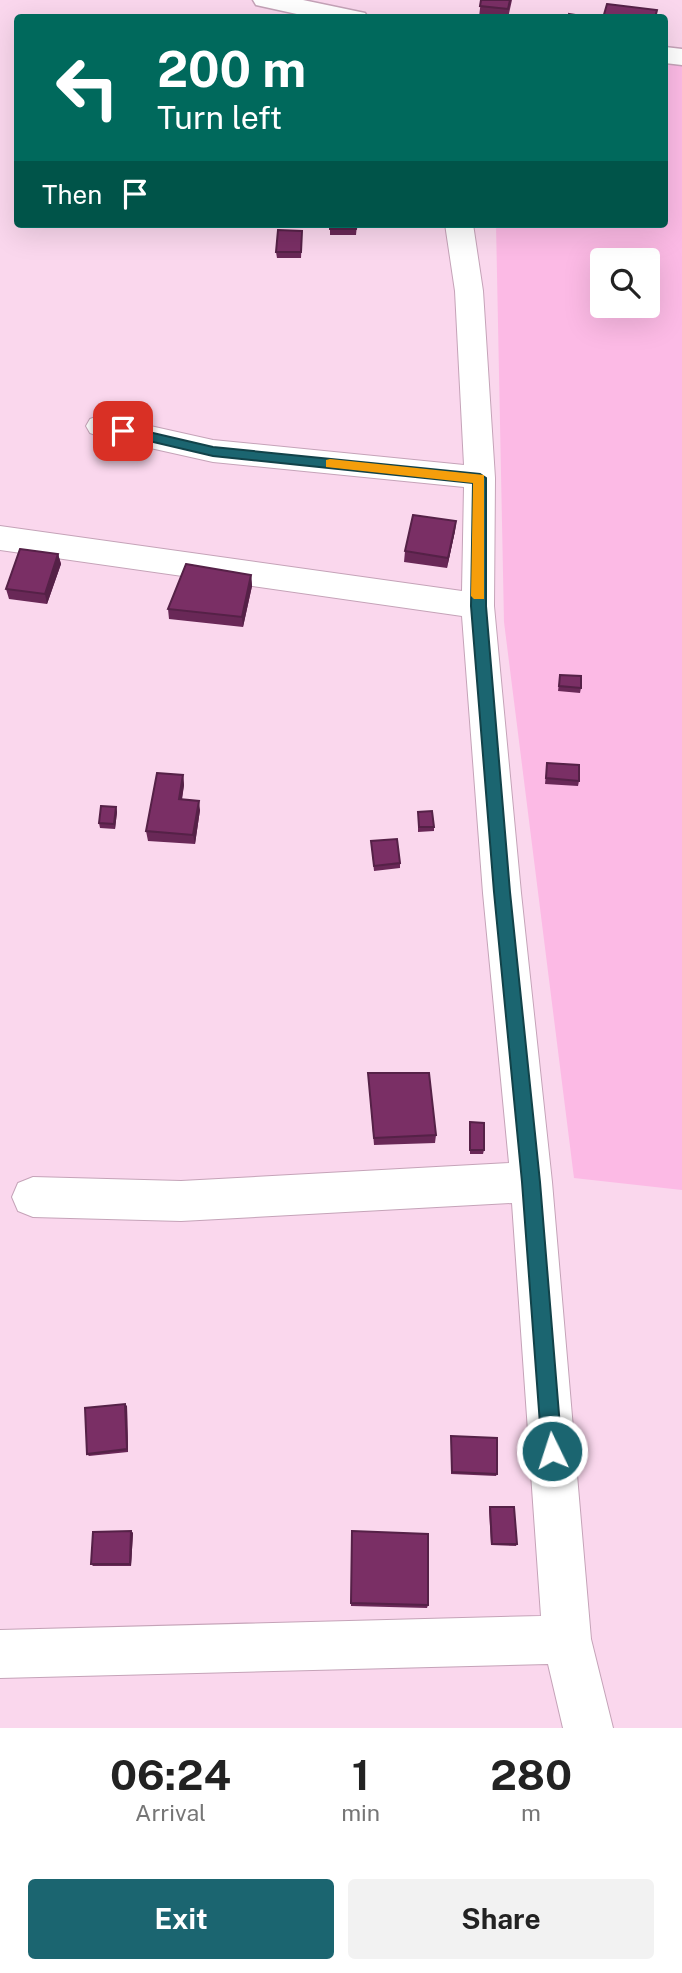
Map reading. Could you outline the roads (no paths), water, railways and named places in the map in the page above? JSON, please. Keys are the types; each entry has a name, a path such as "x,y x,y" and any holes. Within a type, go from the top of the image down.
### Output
{"street":[{"path":"264,0 340,14"},
{"path":"460,228 469,291 480,478 478,606 502,892 531,1182 567,1639 588,1728"},
{"path":"101,426 213,451 480,478"},
{"path":"0,538 478,606"},
{"path":"33,1197 181,1201 531,1182"},
{"path":"0,1654 567,1639"}]}
